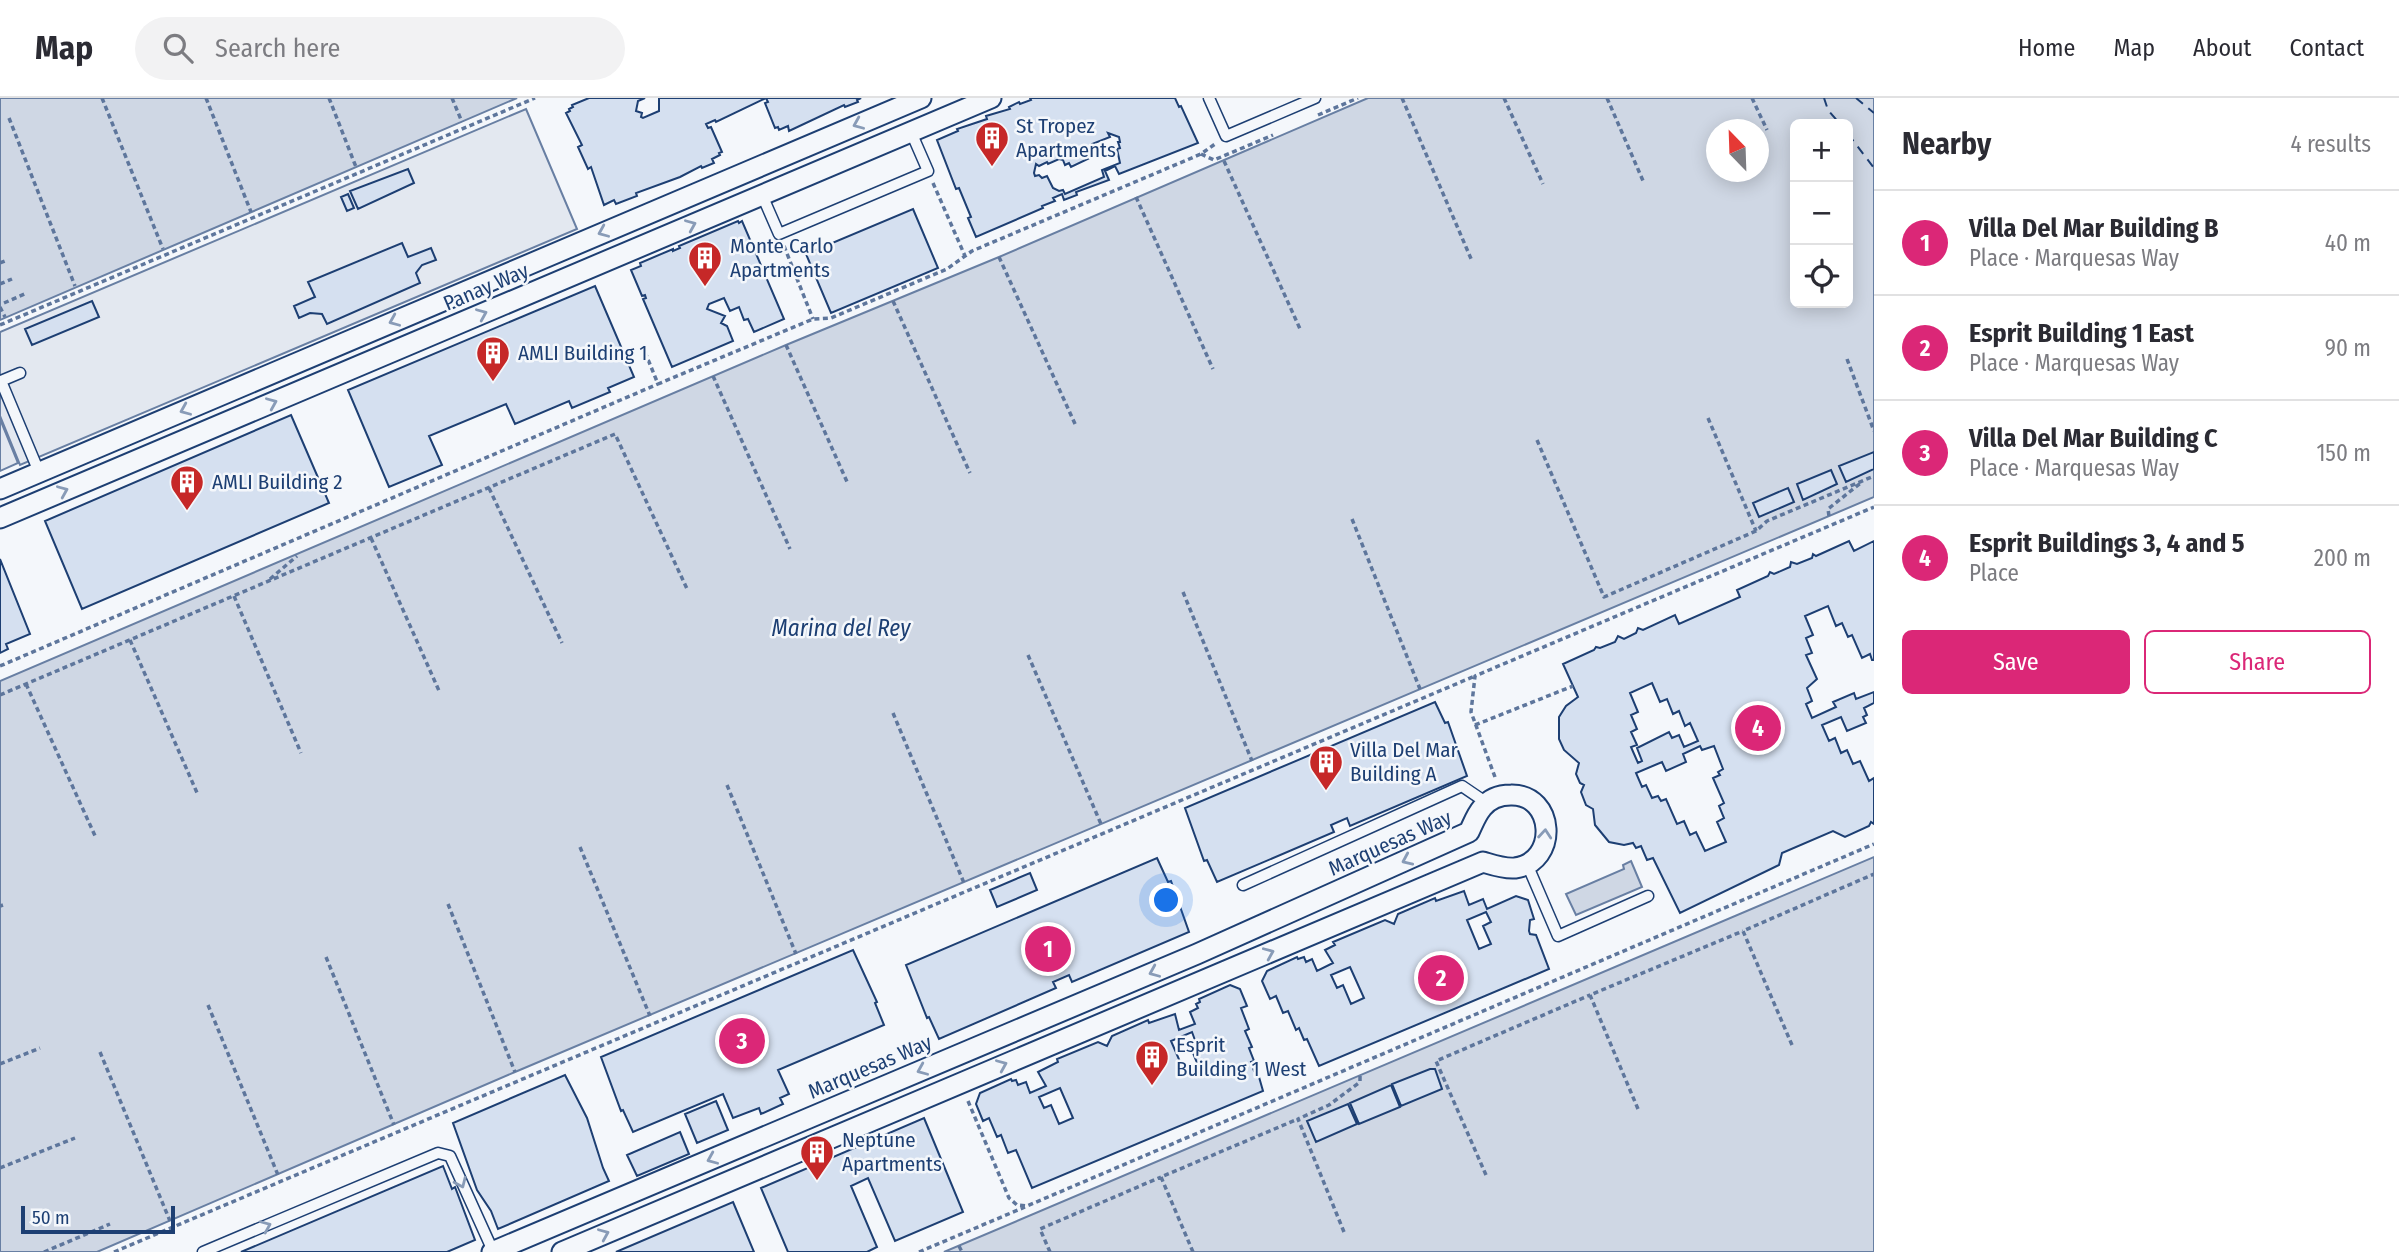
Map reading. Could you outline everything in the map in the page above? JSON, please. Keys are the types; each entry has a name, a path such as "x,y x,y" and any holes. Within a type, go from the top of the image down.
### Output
{"street":[{"name":"Panay Way","path":"0,489 921,98"},
{"name":"Panay Way","path":"0,518 991,98"},
{"path":"562,1252 1483,862 1506,868 1527,864 1544,848 1547,824 1543,813 1526,797 1514,794 1494,799"},
{"name":"Marquesas Way","path":"493,1252 1197,954 1469,832 1480,810 1494,799"},
{"path":"1197,954 1206,979"},
{"path":"949,1059 960,1083"},
{"path":"635,1192 646,1216"}],"lane":[{"path":"1209,98 1226,136 1315,98"},
{"path":"762,195 779,234 928,171 911,132"},
{"path":"20,373 1,381 39,472"},
{"path":"1243,885 1462,786 1494,799"},
{"path":"1527,864 1558,936 1648,896"},
{"path":"203,1252 438,1153 450,1156 493,1252"}],"path":[{"path":"103,98 163,249"},
{"path":"206,98 251,212"},
{"path":"328,98 356,167"},
{"path":"452,98 462,122"},
{"path":"0,326 535,98"},
{"path":"1402,98 1472,261"},
{"path":"1504,98 1543,184"},
{"path":"1607,98 1644,183"},
{"path":"1752,98 1762,119"},
{"path":"9,118 75,286"},
{"path":"0,666 813,319 831,318 934,275 965,256 1201,154 1226,136"},
{"path":"1224,161 1301,331"},
{"path":"928,171 965,256"},
{"path":"1136,197 1213,369"},
{"path":"779,234 813,319"},
{"path":"999,257 1076,426"},
{"path":"0,284 12,279"},
{"path":"5,317 2,305 27,293"},
{"path":"893,301 970,472"},
{"path":"786,345 848,484"},
{"path":"645,352 658,384"},
{"path":"1847,359 1874,431"},
{"path":"713,376 790,548"},
{"path":"1708,418 1756,531"},
{"path":"0,695 615,434 688,591"},
{"path":"1537,440 1604,597 1756,531 1767,521 1874,476"},
{"path":"1829,516 1828,509 1866,479"},
{"path":"489,488 562,643"},
{"path":"114,1252 1874,507"},
{"path":"1352,519 1420,689"},
{"path":"371,538 440,693"},
{"path":"267,582 298,556"},
{"path":"1182,592 1252,761"},
{"path":"234,596 301,753"},
{"path":"130,640 198,794"},
{"path":"1028,655 1101,824"},
{"path":"1475,676 1471,712 1494,799"},
{"path":"26,684 96,838"},
{"path":"1475,725 1573,685"},
{"path":"893,713 964,883"},
{"path":"727,785 796,954"},
{"path":"919,1252 1874,844"},
{"path":"580,847 650,1016"},
{"path":"1486,1175 1436,1061 1874,874"},
{"path":"448,904 515,1072"},
{"path":"1743,931 1792,1045"},
{"path":"326,957 394,1125"},
{"path":"1590,995 1638,1109"},
{"path":"208,1005 278,1175"},
{"path":"0,1064 40,1048"},
{"path":"100,1052 170,1221"},
{"path":"1050,1252 1040,1229 1329,1105 1360,1082 1360,1075"},
{"path":"960,1083 1009,1198 1017,1205 1027,1206"},
{"path":"1298,1119 1344,1232"},
{"path":"0,1168 75,1138"},
{"path":"1161,1177 1194,1252"},
{"path":"44,1252 110,1224"},
{"path":"959,1246 962,1252"}],"shaded area":[{"path":"526,109 577,229 20,465 0,416 0,332"},
{"path":"0,419 18,463 0,471"}],"water":[{"path":"0,98 517,98 0,320"},
{"name":"Marina del Rey","path":"1368,98 1874,98 1874,497 515,1072 97,1252 0,1252 0,681 786,345 999,257"},
{"path":"1874,857 1874,1252 944,1252"},
{"path":"1631,861 1642,887 1576,915 1566,894 1624,869 1623,865"}],"building":[{"path":"589,98 645,98 638,101 636,111 642,113 643,118 659,111 659,98 766,98 716,122 715,120 706,124 708,128 711,127 722,152 712,159 714,163 636,193 637,196 616,204 614,200 604,205 591,167 588,169 578,147 582,145 566,113 572,105"},
{"path":"766,98 861,98 858,102 845,107 844,105 789,131 788,126 779,130 778,127 775,128 765,103 768,102"},
{"name":"St Tropez Apartments","path":"1030,98 1175,98 1198,143 1119,174 1115,166 1105,171 1109,180 1076,192 1077,195 1064,200 1062,194 1053,198 1055,201 1042,206 1043,208 976,237 968,218 971,217 959,188 956,189 937,140 958,131 957,129 987,119 986,116 1010,109 1009,107 1019,102 1020,104 1031,100","holes":["1108,133 1119,137 1120,148 1117,149 1120,163 1102,170 1104,177 1065,194 1063,190 1053,188 1047,176 1035,176 1036,164 1039,166 1059,159 1063,160 1065,165 1069,163 1071,167 1096,155 1092,144 1110,137"]},
{"path":"408,169 414,183 358,209 350,191"},
{"path":"348,194 354,208 347,211 341,197"},
{"path":"913,209 938,268 831,313 806,254"},
{"name":"Monte Carlo Apartments","path":"742,221 784,319 754,332 748,319 744,320 739,307 730,311 724,298 709,304 707,309 725,316 721,323 727,326 733,341 672,367 643,299 646,298 645,295 642,296 631,270 641,266 640,263"},
{"path":"402,243 408,257 431,248 436,260 422,265 416,273 420,283 327,324 322,314 310,313 299,318 294,306 315,297 308,282"},
{"name":"AMLI Building 1","path":"595,286 634,377 608,388 610,392 572,408 569,401 515,424 506,404 429,436 442,465 389,487 348,390"},
{"path":"92,301 99,317 32,345 25,329"},
{"name":"AMLI Building 2","path":"291,415 329,503 82,609 45,521"},
{"path":"1874,452 1874,469 1846,482 1839,466"},
{"path":"1831,470 1837,484 1803,500 1797,484"},
{"path":"1788,488 1794,502 1759,517 1753,503"},
{"path":"1849,541 1854,551 1874,541 1874,660 1870,654 1862,658 1852,635 1848,637 1842,623 1836,626 1828,606 1805,616 1813,635 1806,638 1812,653 1806,655 1817,679 1807,688 1812,701 1806,704 1812,718 1836,707 1833,702 1854,693 1856,699 1874,692 1874,703 1864,708 1867,715 1863,717 1866,723 1847,731 1841,717 1822,725 1829,741 1835,738 1841,753 1847,750 1853,764 1860,761 1869,781 1874,778 1874,824 1871,822 1869,826 1845,837 1833,831 1782,853 1779,865 1680,913 1653,858 1647,860 1641,846 1636,848 1633,843 1624,845 1609,842 1595,825 1593,809 1586,805 1581,792 1584,785 1576,774 1579,763 1564,750 1559,739 1559,717 1566,706 1578,697 1563,664 1596,647 1615,642 1618,636 1624,639 1636,633 1638,628 1643,630 1675,615 1679,624 1740,597 1737,590 1768,576 1770,572 1774,574 1790,567 1791,562 1797,564 1812,558 1813,554 1816,556","holes":["1652,683 1660,702 1667,699 1673,714 1679,711 1685,726 1690,723 1698,741 1684,747 1679,735 1672,738 1669,732 1637,748 1642,761 1638,763 1631,747 1637,745 1631,732 1637,729 1631,715 1638,712 1630,693","1700,746 1702,750 1714,746 1723,769 1718,772 1720,775 1713,778 1724,803 1719,806 1724,818 1717,822 1726,842 1705,851 1696,832 1690,835 1684,821 1677,824 1666,799 1661,801 1658,796 1652,798 1646,785 1642,787 1636,773 1662,762 1666,771 1686,762 1683,754"]},
{"path":"0,559 30,634 6,644 8,649 0,653"},
{"name":"Villa Del Mar Building A","path":"1435,702 1445,723 1448,722 1467,776 1350,826 1347,818 1331,825 1334,832 1217,882 1207,860 1204,861 1185,808"},
{"path":"1157,858 1168,882 1171,881 1189,932 1072,982 1069,975 1053,982 1056,988 939,1039 929,1017 927,1018 906,965"},
{"path":"1030,873 1037,890 997,907 990,890"},
{"path":"1464,891 1469,905 1483,899 1487,909 1516,896 1528,900 1534,919 1530,920 1529,931 1530,934 1536,935 1549,969 1319,1066 1307,1039 1304,1040 1299,1028 1296,1030 1288,1011 1283,1013 1276,996 1270,999 1262,981 1267,971 1297,957 1304,957 1306,962 1312,959 1317,971 1333,963 1325,950 1335,945 1333,942 1385,920 1394,924 1398,914 1435,898 1436,901","holes":["1486,912 1491,922 1483,926 1491,944 1479,949 1467,920","1350,967 1364,998 1351,1004 1343,985 1337,988 1331,975"]},
{"path":"853,950 877,1002 875,1003 884,1025 778,1070 789,1094 780,1098 783,1104 761,1114 759,1108 733,1118 723,1094 633,1132 623,1110 621,1111 601,1057"},
{"name":"Esprit Building 1 West","path":"1230,985 1240,989 1247,1006 1241,1008 1249,1029 1245,1031 1252,1047 1249,1048 1254,1061 1251,1062 1254,1071 1257,1070 1263,1091 1032,1188 1016,1150 1008,1153 1001,1135 997,1137 989,1118 983,1121 976,1104 980,1093 1011,1079 1016,1080 1018,1085 1026,1082 1030,1093 1046,1086 1038,1072 1058,1062 1057,1059 1098,1042 1107,1046 1112,1036 1148,1020 1149,1023 1175,1014 1179,1030 1195,1024 1190,1012 1198,1008 1196,1004 1200,1002 1199,999","holes":["1192,1032 1196,1043 1190,1046 1198,1065 1184,1071 1171,1041","1060,1088 1073,1118 1059,1124 1051,1105 1044,1108 1039,1097"]},
{"path":"1435,1069 1442,1089 1401,1106 1392,1084"},
{"path":"565,1075 587,1118 609,1181 498,1229 491,1211 477,1190 453,1123"},
{"path":"1391,1085 1400,1107 1359,1124 1350,1103"},
{"path":"716,1101 728,1130 697,1143 685,1114"},
{"path":"1348,1104 1357,1124 1316,1142 1307,1121"},
{"name":"Neptune Apartments","path":"924,1118 963,1212 895,1241 868,1178 851,1186 877,1247 867,1252 788,1252 761,1188"},
{"path":"680,1132 689,1154 637,1176 627,1155"},
{"path":"443,1166 452,1189 455,1187 475,1240 447,1252 241,1252"},
{"path":"733,1202 754,1252 616,1252"}],"ferry route":[{"path":"1824,98 1828,110 1836,119"},
{"path":"1856,98 1874,113"},
{"path":"1853,141 1874,168"}],"place":[{"name":"St Tropez Apartments","path":"992,168"},
{"name":"Monte Carlo Apartments","path":"705,288"},
{"name":"AMLI Building 1","path":"493,383"},
{"name":"AMLI Building 2","path":"187,512"},
{"name":"Esprit Buildings 3, 4 and 5","path":"1758,728"},
{"name":"Villa Del Mar Building A","path":"1326,792"},
{"name":"Villa Del Mar Building B","path":"1048,949"},
{"name":"Esprit Building 1 East","path":"1441,978"},
{"name":"Villa Del Mar Building C","path":"742,1041"},
{"name":"Esprit Building 1 West","path":"1152,1087"},
{"name":"Neptune Apartments","path":"817,1182"}]}
